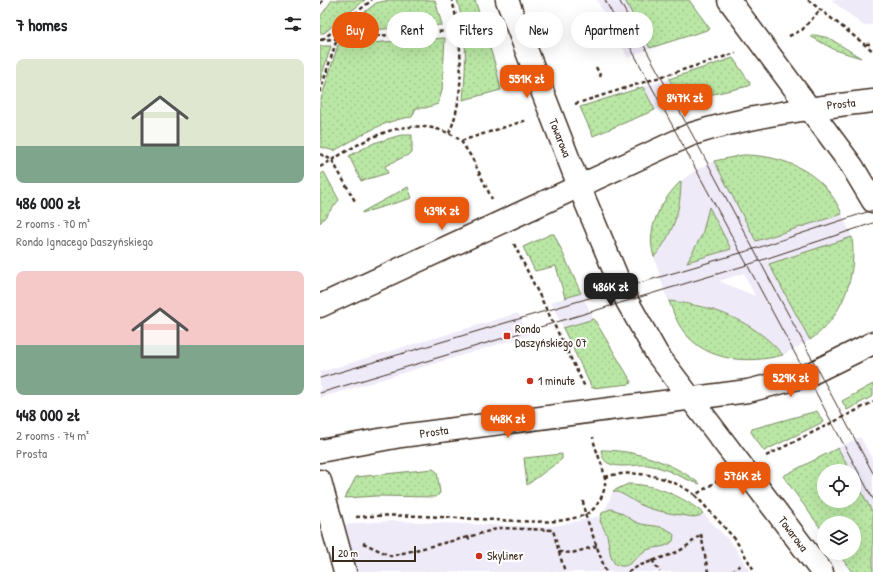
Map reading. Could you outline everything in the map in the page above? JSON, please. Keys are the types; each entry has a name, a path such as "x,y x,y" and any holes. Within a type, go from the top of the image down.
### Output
{"main road":[{"name":"Towarowa","path":"507,0 579,186 627,301 657,354 822,572"},
{"path":"729,0 852,166 873,202"},
{"name":"Prosta","path":"579,186 692,134 722,124 810,108 873,101"},
{"path":"320,306 579,186"},
{"name":"Prosta","path":"320,451 401,436 691,400 748,391 806,376 873,343"},
{"path":"320,481 345,572"}],"path":[{"path":"320,4 323,0"},
{"path":"321,40 372,0"},
{"path":"449,133 457,109 461,63 458,23 452,0"},
{"path":"808,0 873,51"},
{"path":"798,33 806,27 820,10"},
{"path":"379,36 446,31"},
{"path":"321,40 332,39"},
{"path":"865,44 873,44"},
{"path":"320,92 334,48"},
{"path":"579,103 733,54"},
{"path":"596,67 601,77"},
{"path":"320,167 371,137 399,128 417,126 449,133 461,141 480,175"},
{"path":"461,141 502,128"},
{"path":"320,154 332,160 356,203"},
{"path":"320,164 324,165"},
{"path":"516,246 586,390"},
{"path":"765,457 873,402"},
{"path":"354,517 392,515 534,522 572,518 585,514 595,507 602,497 605,488 605,477 594,448"},
{"path":"605,477 630,474 657,477 675,482 695,495 735,539 755,572"},
{"path":"695,495 707,487"},
{"path":"583,501 585,514 606,572"},
{"path":"352,511 355,523"},
{"path":"359,541 391,556 468,539 500,528 553,530 565,572"},
{"path":"628,572 652,560 673,554 690,544 700,534 708,572"},
{"path":"559,552 572,553 597,546"},
{"path":"652,560 660,572"},
{"path":"732,572 740,565"}],"shaded area":[{"path":"597,0 625,0 631,12 603,12"},
{"path":"831,0 873,0 873,24 864,26"},
{"path":"623,48 650,48 628,58"},
{"path":"669,79 682,101 655,110 643,87"},
{"path":"714,161 756,241 842,214 852,237 769,264 810,340 783,355 755,329 732,316 696,304 669,301 665,293 654,257 671,232 680,201 681,181 694,171","holes":["709,208 731,249 688,262 702,235","744,273 755,296 719,281"]},
{"path":"581,293 594,319 563,328 551,302"},
{"path":"518,313 529,335 320,398 320,372"},
{"path":"860,437 873,460 873,513 861,491 861,464 846,464 838,448"},
{"path":"613,491 625,495 641,505 693,517 699,516 703,513 734,546 750,572 333,572 321,529 359,523 392,521 542,527 560,525 600,516 607,506"}],"green space":[{"path":"332,0 365,0 350,12 332,12 332,27 324,33 320,33 320,17"},
{"path":"389,0 435,0 442,25 438,25 438,12 387,12 387,29 379,29 379,12 365,12 376,3"},
{"path":"457,0 475,0 479,12 461,12"},
{"path":"625,0 689,0 710,29 653,47 653,12 631,12"},
{"path":"815,35 829,38 861,58 835,50 810,36"},
{"path":"438,38 445,38 442,91 438,104 425,108 416,108 412,117 381,125 334,151 321,147 320,102 337,48 379,48 379,42 387,42 387,48 438,48"},
{"path":"320,46 331,46 320,81"},
{"path":"465,48 490,48 501,90 463,100"},
{"path":"733,58 750,83 749,86 682,101 669,79"},
{"path":"643,87 655,110 593,136 580,107"},
{"path":"401,135 412,135 412,153 385,166 388,173 361,181 349,156 374,143"},
{"path":"743,155 774,158 802,169 825,187 835,200 842,214 756,241 714,161"},
{"path":"324,172 339,200 320,223 320,175"},
{"path":"681,181 681,191 675,221 661,249 654,257 652,246 653,225 661,206"},
{"path":"408,187 412,198 362,213 362,212"},
{"path":"709,207 731,249 687,262 702,235"},
{"path":"554,234 581,293 565,298 556,266 535,271 523,247"},
{"path":"852,237 852,266 850,281 845,294 839,308 831,320 810,340 769,264"},
{"path":"669,301 701,307 731,317 759,332 783,355 770,358 743,360 716,355 704,350 693,342 684,332 677,321"},
{"path":"594,319 631,381 630,384 592,388 563,328"},
{"path":"873,384 873,396 847,410 842,401"},
{"path":"817,411 823,422 764,451 751,432 752,429"},
{"path":"838,448 846,464 817,464 817,508 861,508 861,491 873,513 873,572 852,572 843,560 861,560 861,516 817,516 817,523 783,476"},
{"path":"601,450 627,452 653,459 678,469 700,484 655,466 612,465 602,456"},
{"path":"562,454 562,459 527,485 524,458"},
{"path":"433,469 437,472 440,493 436,497 376,496 345,498 356,477"},
{"path":"628,484 648,486 668,492 686,501 703,513 699,516 693,517 660,511 641,505 624,495 613,491"},
{"path":"610,509 618,511 638,523 658,526 671,531 674,535 673,541 670,544 643,552 625,566 615,564 611,557 607,535 600,521 602,513"}],"tram line":[{"path":"605,0 873,499"},
{"path":"619,0 873,473"},
{"path":"320,378 754,249 873,210"},
{"path":"320,393 747,265 873,223"}],"place":[{"name":"Rondo Daszyńskiego 07","path":"507,336"},
{"name":"1 minute","path":"530,381"},
{"name":"Skyliner","path":"479,556"}]}
